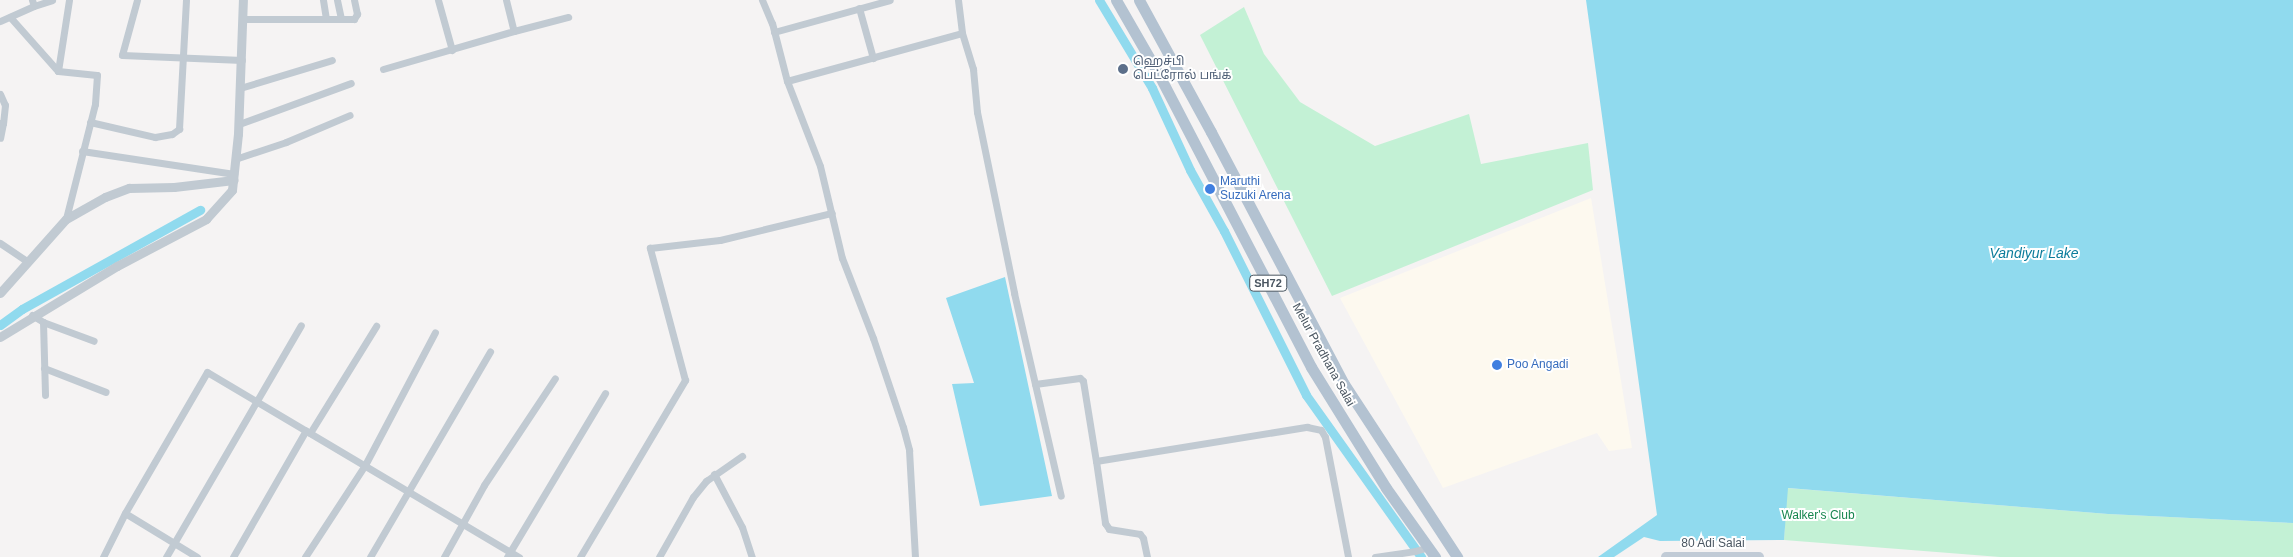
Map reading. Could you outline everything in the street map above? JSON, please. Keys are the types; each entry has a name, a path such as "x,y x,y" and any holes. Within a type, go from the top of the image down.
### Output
{"main road":[{"name":"Melur Pradhana Salai","path":"1116,0 1158,73 1311,367 1386,488 1435,557"},
{"name":"Melur Pradhana Salai","path":"1138,0 1216,140 1344,384 1457,557"},
{"name":"80 Adi Salai","path":"1666,557 1759,557"}],"street":[{"path":"0,21 33,3 52,0"},
{"path":"58,71 69,0"},
{"path":"137,0 122,55 242,60"},
{"path":"90,122 155,137 172,134 179,129 186,0"},
{"path":"0,337 32,315 117,266 206,219 232,190 239,124 243,0"},
{"path":"323,0 326,19"},
{"path":"337,0 341,19"},
{"path":"243,19 341,19 356,17 354,0"},
{"path":"438,0 452,50"},
{"path":"506,0 514,31"},
{"path":"762,0 774,32 787,81 820,166 842,258 873,338 909,450 915,557"},
{"path":"774,32 890,0"},
{"path":"958,0 962,33 973,69 977,112 1034,384 1061,496"},
{"path":"859,8 873,58"},
{"path":"383,69 568,16"},
{"path":"10,17 58,71 97,75 95,104 66,218"},
{"path":"787,81 962,33"},
{"path":"240,88 332,60"},
{"path":"239,124 351,83"},
{"path":"0,94 5,105 0,138"},
{"path":"235,159 286,142 350,115"},
{"path":"82,152 234,177"},
{"path":"0,293 66,218 105,196 128,188 174,187 234,177"},
{"path":"580,557 685,380 650,248 720,240 832,213"},
{"path":"0,243 28,262"},
{"path":"32,315 43,322 94,341"},
{"path":"43,322 45,395"},
{"path":"166,557 302,325"},
{"path":"233,557 308,432 376,326"},
{"path":"305,557 365,465 435,332"},
{"path":"370,557 490,352"},
{"path":"44,368 106,392"},
{"path":"102,557 125,513 207,372 409,491 509,554 520,557"},
{"path":"1034,384 1076,377 1083,381 1105,523 1109,529 1114,531 1140,534 1143,538 1147,557"},
{"path":"444,557 484,485 555,378"},
{"path":"509,554 605,393"},
{"path":"1096,461 1315,427 1321,430 1325,436 1348,557"},
{"path":"659,557 694,496 714,474 742,456"},
{"path":"714,474 742,527 748,550 752,557"},
{"path":"125,513 197,557"},
{"path":"1375,557 1415,552 1429,547"},
{"path":"743,557 748,550"}],"shaded area":[{"name":"Poo Angadi","path":"1591,198 1632,448 1609,451 1597,433 1443,488 1340,298"}],"green space":[{"path":"1244,7 1264,54 1300,102 1375,146 1469,114 1481,164 1588,143 1593,190 1332,296 1200,35"},
{"name":"Walker's Club","path":"1787,488 2108,514 2293,523 2293,557 2000,557 1784,540"}],"water":[{"name":"Vandiyur Lake","path":"1586,0 2293,0 2293,523 2108,514 1788,488 1784,540 1660,541 1644,537 1614,557 1598,557 1657,515"},
{"path":"1005,277 1052,496 980,506 952,384 974,383 946,298"}],"waterway":[{"path":"1099,0 1152,88 1190,170 1224,231 1306,395 1421,557"},
{"path":"0,325 22,309 200,210"}],"place":[{"name":"ஹெச்பி பெட்ரோல் பங்க்","path":"1123,69"},
{"name":"Maruthi Suzuki Arena","path":"1210,189"},
{"name":"Poo Angadi","path":"1497,365"}]}
